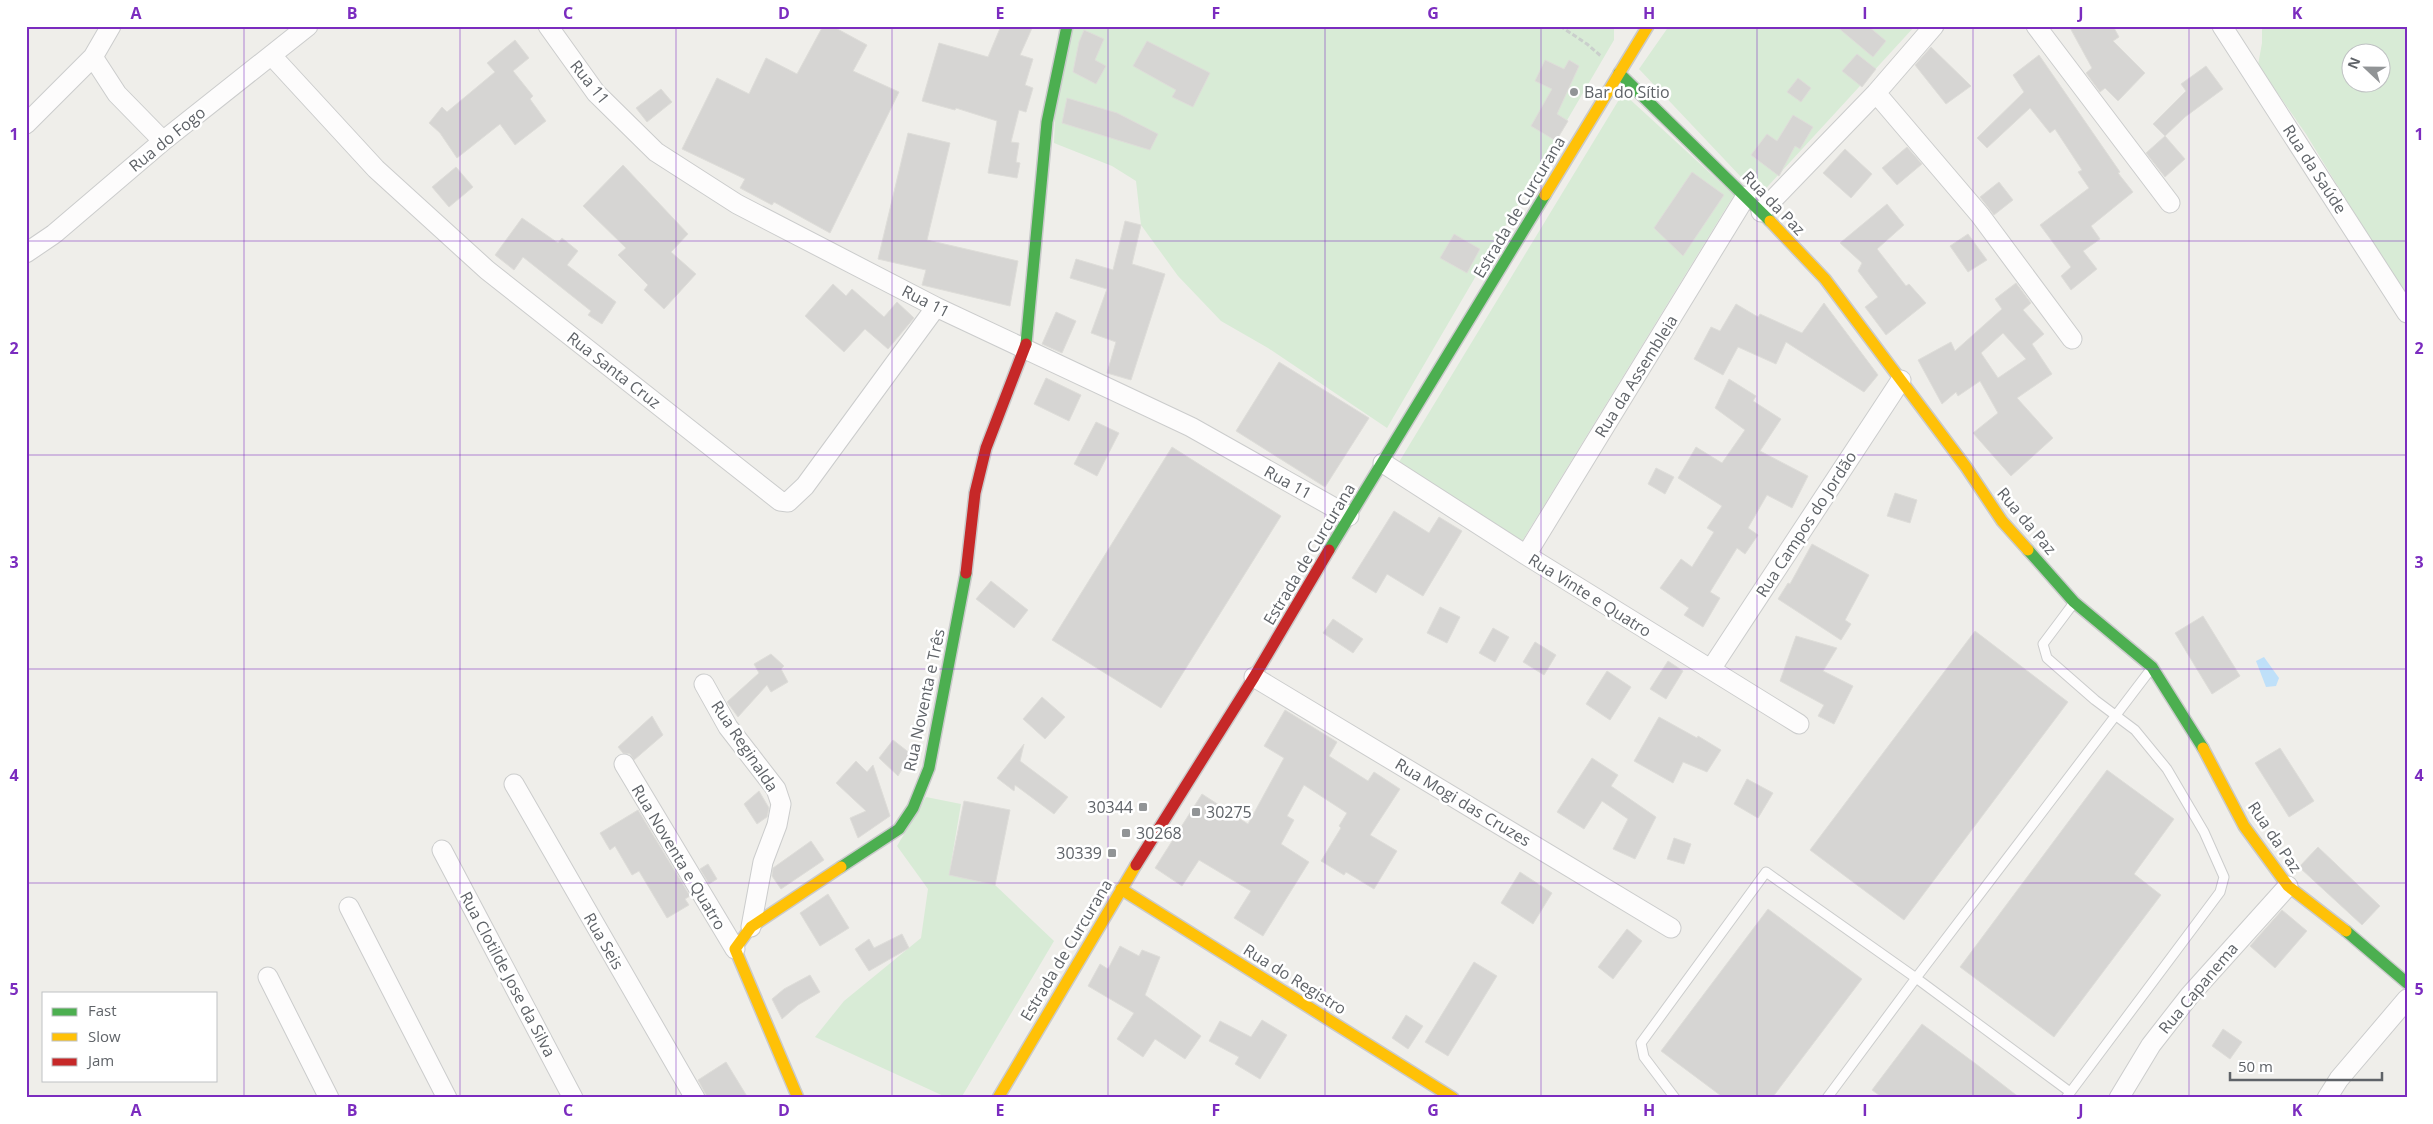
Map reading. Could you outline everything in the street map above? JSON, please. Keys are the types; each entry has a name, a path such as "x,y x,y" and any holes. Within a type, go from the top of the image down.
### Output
{"street":[{"path":"26,124 93,57 110,26"},
{"name":"Rua do Fogo","path":"26,253 54,234 163,141 308,26"},
{"name":"Rua 11","path":"548,26 596,93 656,152 737,204 1025,350 1190,427 1348,516"},
{"name":"Rua Noventa e Três","path":"735,949 751,927 898,829 913,808 929,768 970,551 975,493 986,448 1025,350 1040,216 1047,122 1067,26"},
{"name":"Estrada de Curcurana","path":"998,1098 1121,889 1254,677 1348,516 1383,463 1648,26"},
{"path":"1761,212 1876,94 1934,26"},
{"path":"2036,26 2170,203"},
{"name":"Rua da Saúde","path":"2222,26 2407,313"},
{"name":"Rua Santa Cruz","path":"272,56 376,169 480,264 780,501 788,502 805,486 936,306"},
{"path":"93,57 117,94 163,141"},
{"name":"Rua da Paz","path":"1620,72 1746,196 1825,279 1966,468 2002,521 2074,602 2152,667 2212,763 2244,826 2288,886 2317,907 2407,983"},
{"path":"1876,94 1980,215 2072,339"},
{"name":"Rua da Assembleia","path":"1526,555 1746,196"},
{"name":"Rua Campos do Jordão","path":"1710,669 1901,380"},
{"name":"Rua Vinte e Quatro","path":"1383,463 1526,555 1799,724"},
{"name":"Rua Mogi das Cruzes","path":"1254,677 1671,928"},
{"name":"Rua Reginalda","path":"704,684 728,727 776,789 781,804 777,825 763,862 751,927"},
{"name":"Rua Noventa e Quatro","path":"624,764 735,949"},
{"name":"Rua Seis","path":"514,784 695,1098"},
{"name":"Rua Clotilde Jose da Silva","path":"442,850 573,1098"},
{"name":"Rua Capanema","path":"2119,1098 2151,1045 2190,995 2288,886"},
{"name":"Rua do Registro","path":"1121,889 1453,1098"},
{"path":"349,907 447,1098"},
{"path":"735,949 798,1098"},
{"path":"268,977 329,1098"},
{"path":"2327,1098 2338,1079 2407,999"}],"lane":[{"path":"1675,1098 1644,1057 1642,1043 1766,872 1916,978 2068,1095 2224,884 2224,877 2204,832 2167,769 2135,730 2054,664 2043,651 2043,644 2074,602"},
{"path":"1827,1098 2152,667"}],"path":[{"path":"1560,26 1587,44 1620,72"}],"green space":[{"path":"1059,26 1614,26 1614,40 1387,428 1268,348 1221,321 1178,276 1141,225 1136,181 1112,166 1054,143"},
{"path":"1669,26 1915,26 1759,196 1639,69"},
{"path":"2262,26 2407,26 2407,300 2306,134 2258,65 2262,43"},
{"path":"1623,93 1734,195 1521,543 1399,462"},
{"path":"926,797 961,804 949,875 995,885 1054,941 961,1098 948,1098 815,1037 844,1001 921,938 928,889 897,846"}],"water":[{"path":"2264,657 2279,678 2276,686 2266,687 2256,661"}],"building":[{"path":"823,26 832,26 867,45 853,71 899,92 830,233 774,202 772,205 740,188 745,179 682,149 717,78 749,94 766,58 797,74"},
{"path":"1001,26 1033,26 1020,55 1033,59 1025,85 1033,88 1026,112 1019,110 1011,142 1019,143 1016,162 1020,163 1017,178 988,173 997,121 956,108 955,110 922,101 939,43 988,57"},
{"path":"1836,26 1868,26 1886,41 1873,57"},
{"path":"2069,26 2113,26 2119,37 2113,41 2145,73 2118,101 2105,88 2100,92 2086,73 2092,68"},
{"path":"1084,30 1104,39 1095,60 1106,66 1096,84 1073,72 1079,42"},
{"path":"515,40 529,58 513,71 533,96 530,99 546,121 515,145 500,124 457,158 440,133 429,123 442,107 447,112 495,72 487,63"},
{"path":"1147,41 1210,73 1193,107 1172,97 1176,90 1133,66"},
{"path":"1931,47 1971,86 1946,104 1915,65"},
{"path":"1857,54 1876,69 1862,87 1842,71"},
{"path":"2039,55 2120,172 2118,173 2133,192 2091,226 2100,239 2083,251 2097,269 2071,290 2061,276 2071,267 2040,225 2089,188 2078,172 2082,170 2055,129 2050,133 2030,108 1987,148 1977,138 2024,92 2013,75"},
{"path":"1545,60 1564,69 1569,60 1579,66 1557,114 1568,121 1556,141 1531,126 1552,89 1535,81"},
{"path":"2206,66 2223,89 2185,117 2165,136 2153,124 2186,91 2181,84"},
{"path":"1798,78 1811,88 1801,102 1787,92"},
{"path":"661,89 672,102 647,122 636,108"},
{"path":"1067,98 1117,113 1158,134 1150,150 1062,123"},
{"path":"1793,115 1813,127 1800,149 1795,146 1779,176 1751,155 1767,134 1777,141"},
{"path":"908,133 950,143 927,240 1018,261 1010,306 922,285 926,270 878,259"},
{"path":"2165,136 2185,159 2165,177 2146,153"},
{"path":"1907,147 1922,164 1897,185 1882,168"},
{"path":"1845,149 1872,174 1851,198 1823,173"},
{"path":"623,165 688,234 671,252 696,274 664,309 644,290 648,285 618,255 626,248 583,206"},
{"path":"456,167 473,187 449,207 432,187"},
{"path":"1692,172 1724,195 1683,256 1654,228"},
{"path":"1999,182 2013,200 1994,215 1980,197"},
{"path":"1887,204 1904,225 1877,249 1906,286 1909,284 1926,303 1886,335 1865,307 1878,297 1858,271 1862,263 1840,243"},
{"path":"522,218 558,243 562,238 578,251 567,265 616,302 602,324 588,315 591,311 523,257 514,270 495,255"},
{"path":"1125,221 1141,225 1132,264 1165,274 1131,380 1107,373 1116,342 1091,333 1107,289 1070,278 1076,259 1113,270"},
{"path":"1454,234 1480,249 1467,273 1440,258"},
{"path":"1968,234 1987,260 1968,272 1950,246"},
{"path":"2016,283 2031,303 2023,310 2044,334 2032,344 2052,374 2017,398 2053,438 2011,476 1973,433 1998,413 1980,381 1958,396 1956,392 1942,404 1918,360 1951,342 1955,351 2002,309 1995,299","holes":["2003,333 2026,359 1998,378 1981,353"]},
{"path":"833,284 846,296 852,289 884,317 897,302 914,318 888,349 865,329 844,352 805,316"},
{"path":"1824,303 1878,375 1864,392 1786,342 1776,364 1738,347 1723,375 1694,359 1711,327 1720,331 1736,304 1758,317 1760,314 1802,333"},
{"path":"1056,312 1076,321 1062,353 1042,344"},
{"path":"1279,362 1369,418 1325,487 1236,431"},
{"path":"1046,378 1081,395 1069,421 1034,404"},
{"path":"1729,379 1756,396 1753,401 1781,419 1760,451 1808,476 1792,508 1767,495 1748,528 1758,535 1745,554 1737,548 1710,592 1720,598 1703,627 1684,615 1689,608 1660,588 1681,559 1692,567 1714,532 1707,528 1722,506 1678,478 1696,447 1722,463 1745,430 1715,408"},
{"path":"1096,422 1119,433 1097,476 1074,464"},
{"path":"1172,447 1281,516 1161,708 1052,640"},
{"path":"1656,468 1674,477 1665,494 1648,484"},
{"path":"1895,493 1917,500 1910,523 1887,516"},
{"path":"1394,511 1429,533 1439,517 1462,531 1423,596 1387,574 1376,593 1352,578"},
{"path":"1812,544 1869,575 1845,620 1851,624 1841,640 1778,599 1788,583 1790,584"},
{"path":"991,581 1028,610 1014,628 976,599"},
{"path":"1440,607 1460,617 1447,643 1427,633"},
{"path":"2203,616 2240,676 2212,694 2175,633"},
{"path":"1333,619 1363,639 1353,653 1323,633"},
{"path":"1493,628 1509,637 1495,662 1479,653"},
{"path":"1975,631 2068,702 1904,920 1810,850"},
{"path":"1796,636 1837,648 1823,671 1853,686 1834,724 1818,716 1824,705 1780,681"},
{"path":"1535,642 1556,655 1544,675 1523,662"},
{"path":"771,654 784,666 781,669 788,682 771,692 767,685 738,717 727,702 759,673 754,664"},
{"path":"1668,661 1683,671 1666,699 1650,689"},
{"path":"1607,671 1631,687 1610,720 1586,704"},
{"path":"1042,697 1065,717 1045,739 1023,719"},
{"path":"1285,710 1337,742 1329,756 1368,781 1374,772 1400,789 1370,835 1397,851 1374,889 1346,872 1344,875 1321,861 1341,828 1339,826 1347,813 1304,785 1287,816 1294,820 1281,844 1309,862 1263,936 1234,918 1251,891 1199,860 1182,886 1155,868 1202,794 1248,824 1284,758 1264,746"},
{"path":"652,716 663,735 634,760 630,754 623,753 618,747"},
{"path":"1659,717 1697,738 1698,736 1721,750 1707,772 1683,762 1673,783 1634,761"},
{"path":"893,740 911,754 898,776 879,758"},
{"path":"1024,744 1020,761 1068,797 1054,814 1015,785 1014,791 997,778"},
{"path":"2280,748 2314,801 2289,817 2255,763"},
{"path":"1592,758 1618,775 1611,786 1656,817 1635,859 1613,849 1628,819 1602,801 1584,829 1557,812"},
{"path":"856,761 867,772 873,765 890,816 858,838 850,818 866,811 836,783"},
{"path":"2107,770 2174,819 2134,874 2161,895 2054,1037 1960,967"},
{"path":"1747,779 1773,793 1758,818 1734,804"},
{"path":"759,791 769,808 767,817 757,824 744,804"},
{"path":"964,801 1010,810 995,885 949,875"},
{"path":"638,810 690,896 685,899 689,905 667,918 639,871 632,875 615,846 610,850 600,833"},
{"path":"1674,838 1691,844 1684,864 1667,859"},
{"path":"811,841 824,860 781,889 772,876 773,868"},
{"path":"2318,847 2380,906 2362,925 2299,867"},
{"path":"708,864 717,879 709,884 700,869"},
{"path":"1520,872 1552,893 1533,924 1501,903"},
{"path":"828,894 849,928 820,946 800,913"},
{"path":"1768,909 1862,979 1772,1098 1724,1098 1661,1051"},
{"path":"2282,910 2307,931 2275,968 2250,946"},
{"path":"1627,929 1642,941 1613,979 1598,967"},
{"path":"902,934 909,948 869,971 855,949 869,939 874,948"},
{"path":"1120,946 1139,956 1142,950 1160,957 1145,995 1201,1036 1185,1059 1155,1039 1143,1057 1117,1039 1134,1013 1088,986 1100,964 1108,969"},
{"path":"1474,962 1497,976 1448,1056 1425,1042"},
{"path":"810,975 820,992 798,1005 782,1019 772,999 784,989"},
{"path":"1406,1015 1423,1026 1408,1049 1392,1038"},
{"path":"1262,1020 1287,1035 1260,1079 1235,1064 1239,1057 1209,1041 1220,1021 1251,1037"},
{"path":"1922,1024 2020,1098 1883,1098 1872,1090"},
{"path":"2223,1029 2242,1042 2230,1059 2212,1046"},
{"path":"726,1062 748,1098 708,1098 698,1080"}],"traffic: fast":[{"path":"1026,344 1047,122 1067,26"},
{"path":"1619,73 1770,221"},
{"path":"1329,550 1545,195"},
{"path":"2028,550 2074,602 2152,667 2203,748"},
{"path":"841,867 899,829 913,808 929,768 966,573"},
{"path":"2346,931 2407,983"}],"traffic: slow":[{"path":"1545,195 1648,26"},
{"path":"1770,221 1825,279 1966,467 2002,521 2028,550"},
{"path":"2203,748 2244,826 2288,886 2346,931"},
{"path":"998,1098 1136,865"},
{"path":"798,1098 735,949 751,927 841,867"},
{"path":"1121,889 1453,1098"}],"traffic: jam":[{"path":"966,573 975,493 986,448 1026,344"},
{"path":"1136,865 1254,677 1329,550"}],"place":[{"name":"Bar do Sítio","path":"1574,92"},
{"name":"30344","path":"1143,807"},
{"name":"30275","path":"1196,812"},
{"name":"30268","path":"1126,833"},
{"name":"30339","path":"1112,853"}]}
